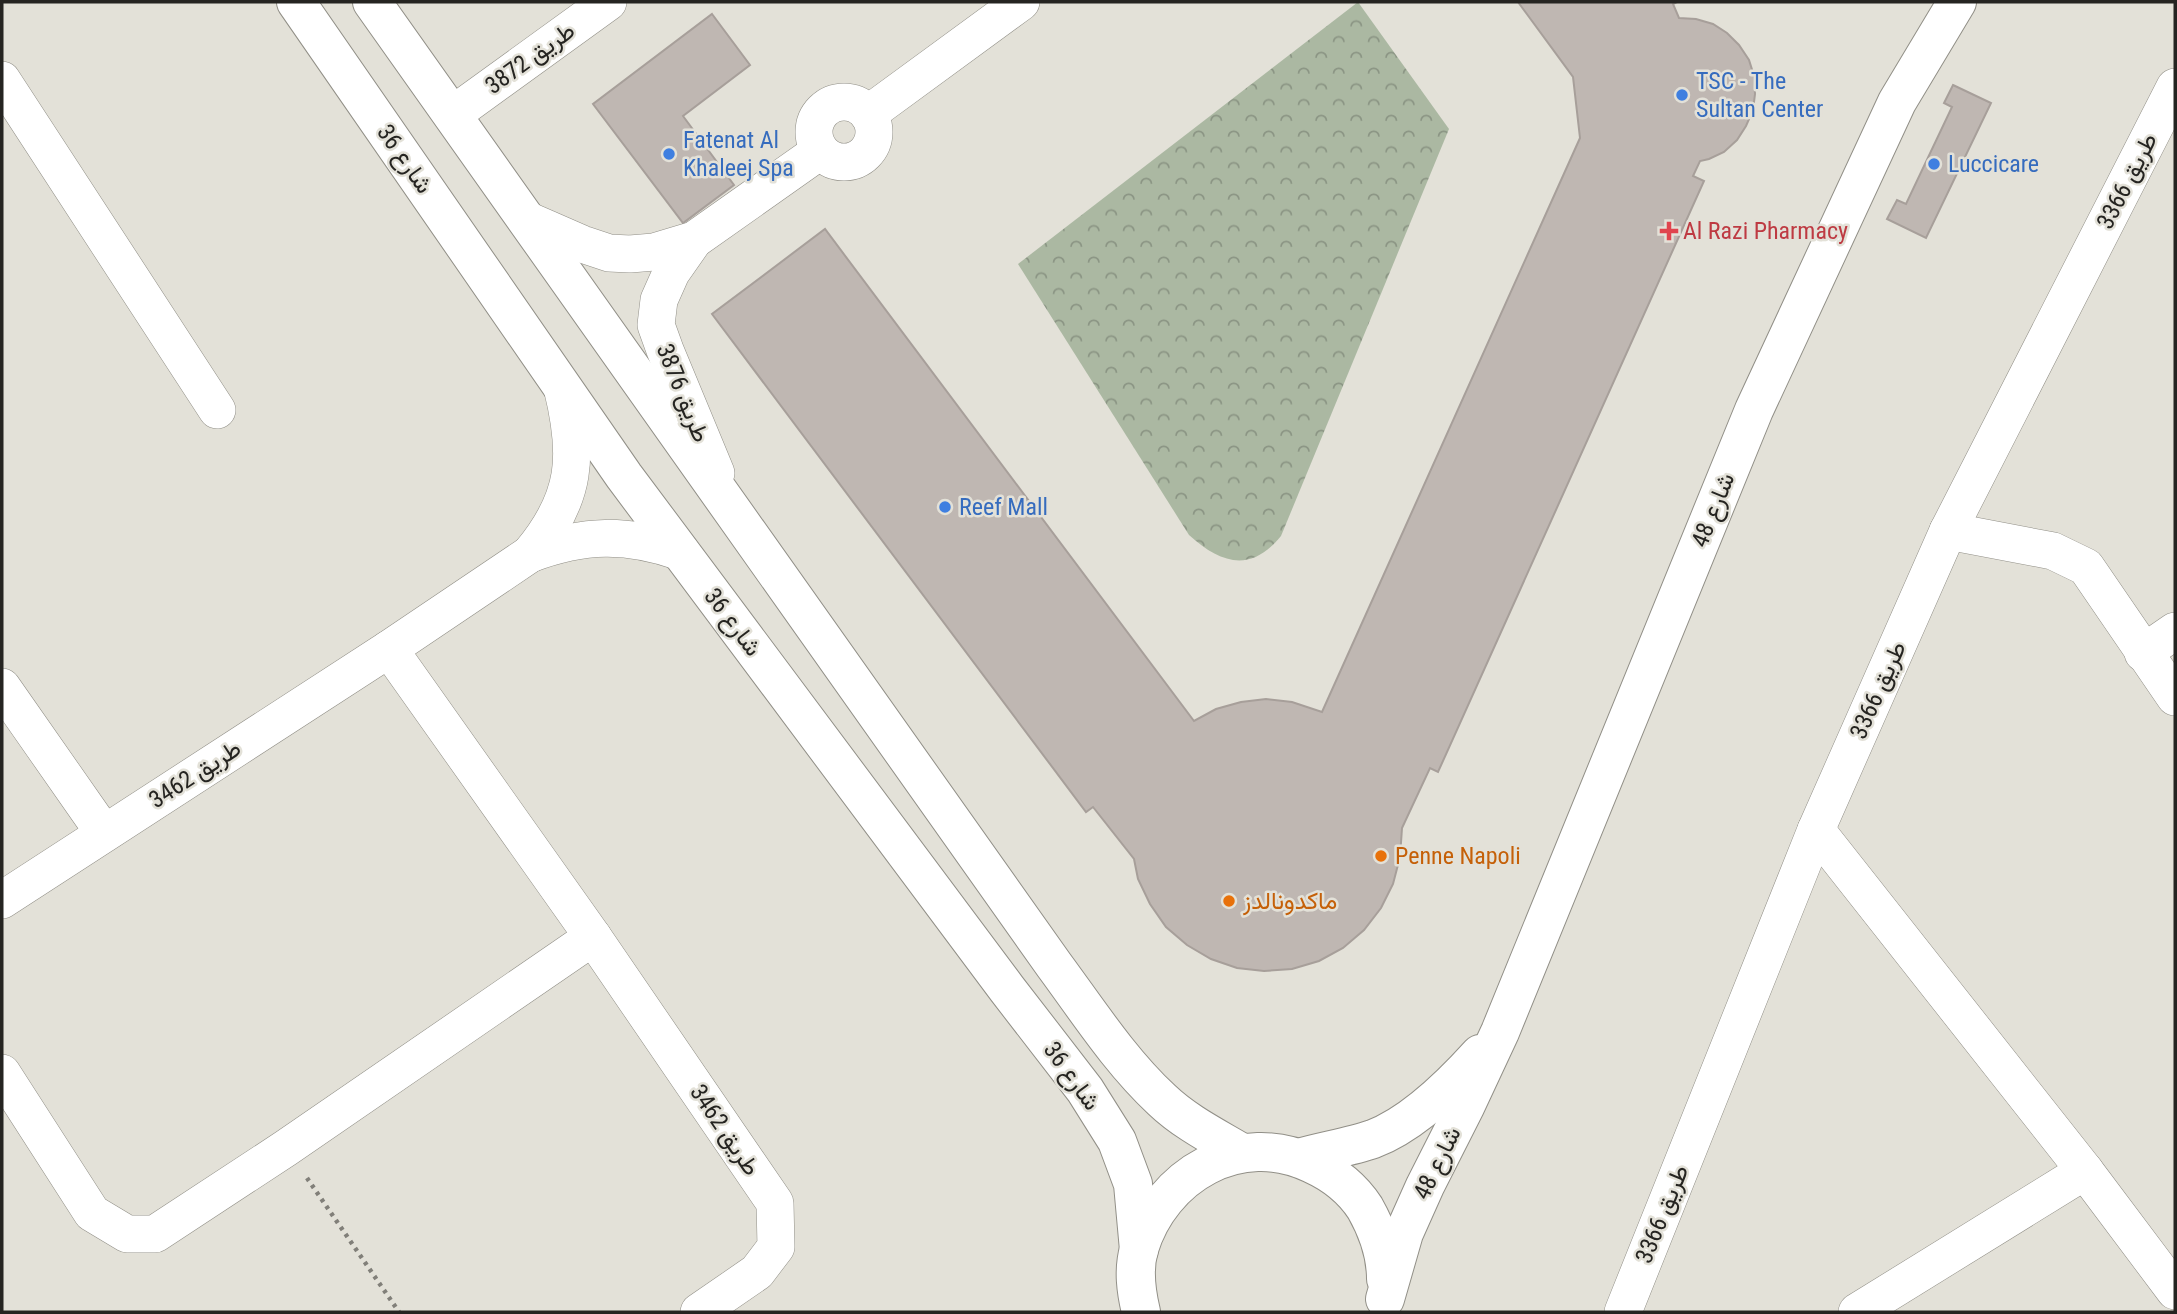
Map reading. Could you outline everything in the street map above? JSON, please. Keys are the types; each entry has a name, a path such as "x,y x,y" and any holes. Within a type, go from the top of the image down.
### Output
{"street":[{"name":"شارع 36","path":"296,2 624,476 1085,1090 1117,1141 1133,1184 1139,1250"},
{"path":"372,2 1054,965 1130,1067 1163,1101 1194,1124 1242,1153"},
{"name":"طريق 3872","path":"452,115 608,2"},
{"name":"طريق 3876","path":"527,220 609,253 654,253 694,240 820,151 837,162 857,160 864,155 874,138 874,128 868,114 1021,2"},
{"name":"شارع 48","path":"1384,1306 1404,1233 1424,1186 1500,1032 1754,410 1897,102 1957,2"},
{"path":"2,80 217,410"},
{"name":"طريق 3366","path":"1623,1312 1816,830 1948,531 2175,86"},
{"name":"طريق 3876","path":"694,240 671,273 659,300 656,325 731,509"},
{"path":"530,554 559,512 568,488 573,437 562,387"},
{"path":"1948,531 2053,551 2085,567 2175,697"},
{"path":"530,554 579,539 605,537 656,543 681,552"},
{"name":"طريق 3462","path":"2,900 389,649 530,554"},
{"path":"2143,653 2175,631"},
{"name":"طريق 3462","path":"389,649 593,937 775,1203 776,1247 757,1272 699,1312"},
{"path":"2,687 104,833"},
{"path":"1816,830 2085,1171 2175,1291"},
{"path":"2,1073 92,1213 127,1234 155,1234 286,1148 593,937"},
{"name":"شارع 48","path":"1299,1158 1373,1139 1404,1124 1460,1076 1500,1032"},
{"path":"1134,1304 1139,1250 1152,1215 1176,1186 1207,1164 1242,1153 1271,1152 1299,1158 1332,1174 1358,1198 1377,1228 1386,1263 1384,1306"},
{"path":"1857,1312 2085,1171"}],"path":[{"path":"286,1148 399,1312"}],"green space":[{"path":"1358,2 1449,129 1281,536 1258,556 1247,560 1224,558 1189,535 1018,264"}],"building":[{"name":"Reef Mall","path":"1518,2 1677,2 1673,4 1679,18 1713,24 1739,45 1749,60 1754,76 1753,110 1737,140 1724,152 1700,161 1693,176 1704,181 1438,772 1430,768 1402,828 1400,857 1393,884 1381,908 1364,930 1343,948 1319,961 1292,969 1264,971 1237,968 1211,959 1187,945 1166,927 1150,904 1138,879 1134,859 1093,807 1086,812 712,314 825,229 1194,721 1216,709 1266,699 1292,702 1322,712 1580,138 1573,77"},
{"path":"712,14 750,65 683,116 734,185 683,223 593,104"},
{"path":"1953,85 1991,103 1926,238 1887,219 1897,200 1906,204 1952,107 1944,103"}],"place":[{"name":"TSC - The Sultan Center","path":"1682,95"},
{"name":"Fatenat Al Khaleej Spa","path":"669,154"},
{"name":"Luccicare","path":"1934,164"},
{"name":"Al Razi Pharmacy","path":"1669,231"},
{"name":"Reef Mall","path":"945,507"},
{"name":"Penne Napoli","path":"1381,856"},
{"name":"ماكدونالدز","path":"1229,901"}]}
